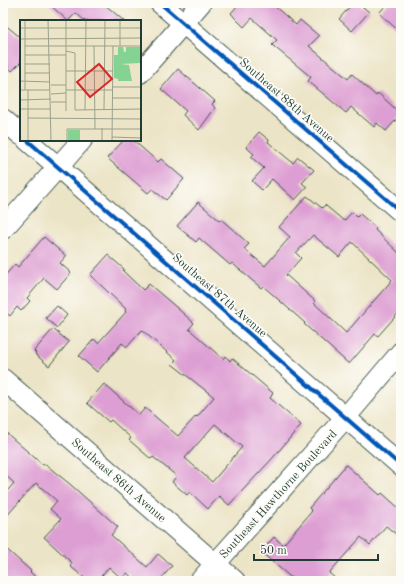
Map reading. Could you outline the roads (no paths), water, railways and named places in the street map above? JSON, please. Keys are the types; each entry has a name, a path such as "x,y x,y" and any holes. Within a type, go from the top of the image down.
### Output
{"street":[{"name":"Southeast 88th Avenue","path":"160,3 401,212"},
{"path":"141,72 201,3"},
{"path":"3,119 20,134"},
{"name":"Southeast 87th Avenue","path":"28,141 401,466"},
{"path":"3,229 81,141"},
{"name":"Southeast Hawthorne Boulevard","path":"200,581 345,418 401,352"},
{"name":"Southeast 86th Avenue","path":"3,380 236,581"}]}
